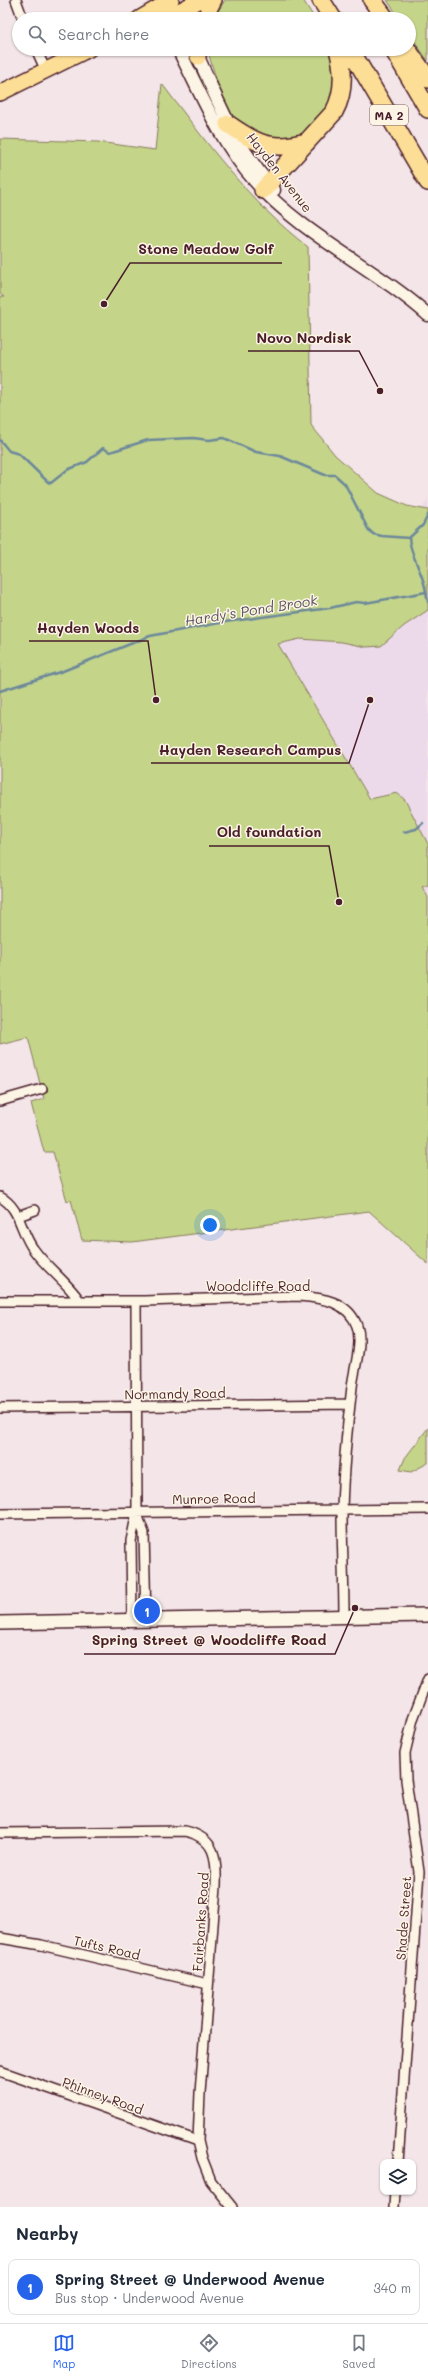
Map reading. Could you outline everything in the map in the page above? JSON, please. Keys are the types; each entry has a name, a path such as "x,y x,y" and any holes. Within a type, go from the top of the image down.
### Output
{"highway":[{"path":"321,0 325,12"},
{"path":"321,0 328,12"},
{"path":"364,0 371,12"},
{"path":"372,0 381,12"},
{"path":"266,187 307,142 328,122 339,103 343,77 339,56"},
{"name":"MA 2","path":"354,56 428,182"},
{"name":"MA 2","path":"397,56 428,109"},
{"path":"412,56 428,79"},
{"path":"228,124 249,139 267,146 285,147 307,142"}],"main road":[{"path":"170,12 200,0"},
{"path":"208,12 214,0"},
{"path":"0,93 75,56"},
{"path":"0,1623 428,1615"}],"street":[{"path":"16,0 20,12"},
{"path":"39,56 46,71"},
{"name":"Hayden Avenue","path":"182,56 222,135 244,168 304,224 428,315"},
{"name":"Hayden Avenue","path":"199,56 228,124 266,187"},
{"path":"0,1101 42,1089"},
{"path":"0,1196 12,1205 33,1250 68,1284 79,1300"},
{"path":"18,1216 35,1210"},
{"name":"Woodcliffe Road","path":"0,1301 136,1301 299,1296 321,1298 341,1306 351,1315 357,1327 358,1342 350,1404 342,1510 344,1617"},
{"path":"132,1621 131,1541 137,1512 136,1301"},
{"name":"Normandy Road","path":"0,1408 350,1404"},
{"name":"Munroe Road","path":"0,1514 428,1509"},
{"path":"137,1512 144,1533 146,1621"},
{"name":"Shade Street","path":"398,2159 419,1872 406,1780 405,1757 413,1719 428,1679"},
{"name":"Fairbanks Road","path":"0,1833 185,1831 200,1836 212,1849 217,1866 199,2109 198,2142 202,2158 211,2181 232,2207"},
{"name":"Tufts Road","path":"0,1938 41,1945 208,1984"},
{"name":"Phinney Road","path":"0,2071 198,2142"},
{"path":"394,2207 395,2195"}],"shaded area":[{"path":"428,500 428,897 236,573 402,537"}],"green space":[{"path":"225,0 303,0 311,12 217,12"},
{"path":"387,0 428,0 428,61 416,43 416,12 395,12"},
{"path":"209,56 334,56 339,78 332,103 320,123 294,140 265,142 237,125 222,98"},
{"path":"162,84 212,150 230,171 267,211 308,247 311,425 335,455 378,493 407,506 428,510 428,610 404,626 381,646 366,647 342,642 300,639 278,644 370,799 397,793 405,800 428,844 428,885 422,887 428,897 428,1264 369,1211 132,1242 82,1240 71,1200 67,1201 53,1152 44,1152 31,1103 44,1099 28,1037 0,1044 0,297 4,297 0,294 0,139 98,142 155,150"},
{"path":"428,1428 428,1463 411,1472 400,1470 405,1458"}],"waterway":[{"path":"0,440 9,451 19,454 48,482 51,483 67,470 87,462 103,448 110,452 148,440 193,438 209,440 224,438 256,452 280,456 325,475 335,475 345,484 368,529 373,534 409,538"},
{"name":"Hardy's Pond Brook","path":"0,691 63,671 150,636 225,622 330,608 356,602 365,603 426,592 423,579 412,552 409,538 423,525 428,515"},
{"path":"426,592 428,602"},
{"path":"404,832 416,829 423,823"}],"place":[{"name":"Stone Meadow Golf","path":"104,304"},
{"name":"Novo Nordisk","path":"380,391"},
{"name":"Hayden Woods","path":"156,700"},
{"name":"Hayden Research Campus","path":"370,700"},
{"name":"Old foundation","path":"339,902"},
{"name":"Spring Street @ Woodcliffe Road","path":"355,1608"},
{"name":"Spring Street @ Underwood Avenue","path":"147,1611"}]}
